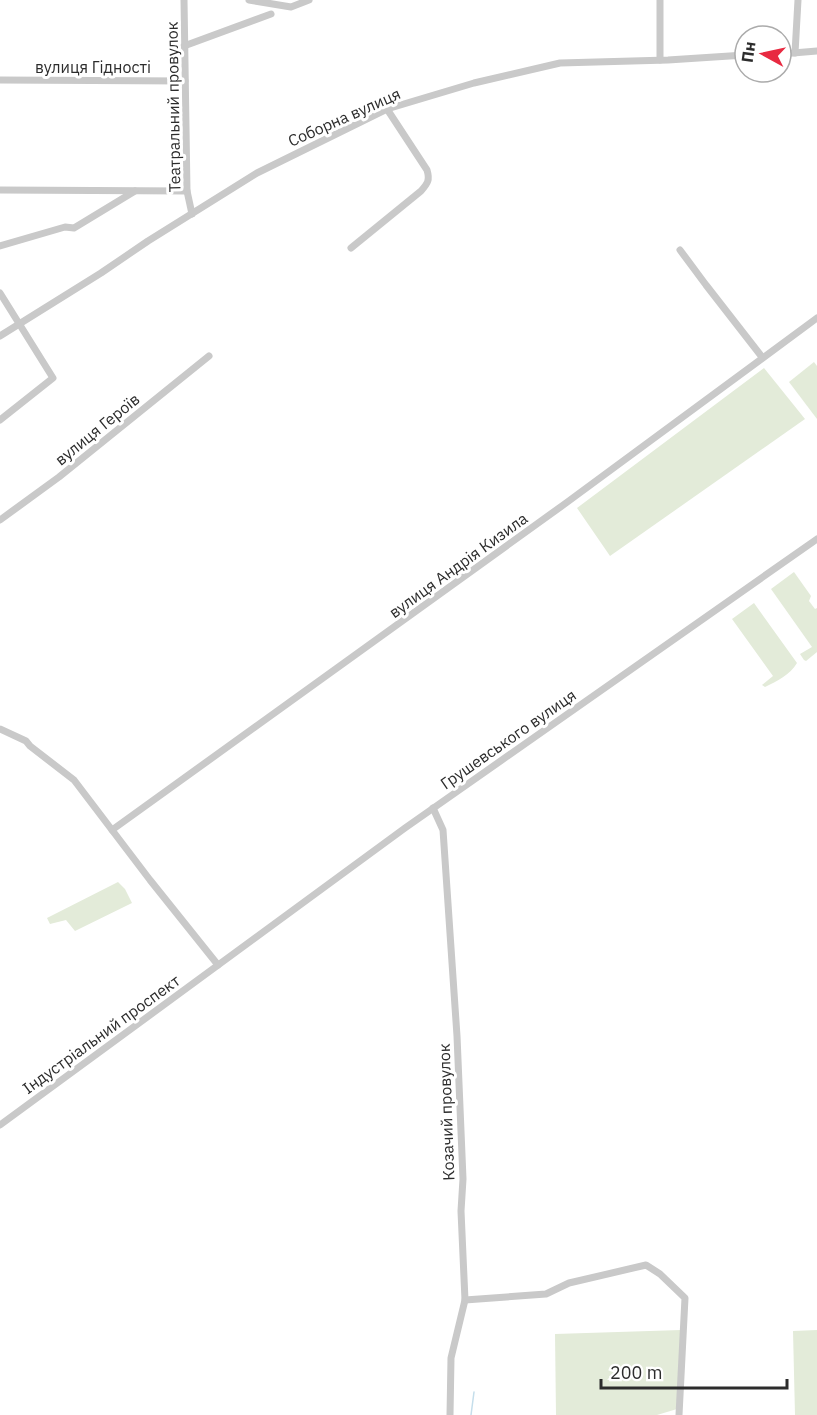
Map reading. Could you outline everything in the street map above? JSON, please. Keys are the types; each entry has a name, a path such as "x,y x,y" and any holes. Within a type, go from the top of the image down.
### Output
{"street":[{"name":"Театральний провулок","path":"184,0 187,191 192,214"},
{"path":"249,0 291,7 309,0"},
{"path":"660,0 660,60"},
{"path":"798,0 795,53 817,51"},
{"path":"184,46 271,14"},
{"name":"Соборна вулиця","path":"0,336 257,173 387,109 474,83 560,63 733,56"},
{"name":"вулиця Гідності","path":"0,80 185,81"},
{"path":"351,248 422,191 428,182 427,170 387,109"},
{"path":"0,189 187,191"},
{"path":"0,246 65,227 74,228 135,191"},
{"path":"680,250 762,357"},
{"path":"0,293 53,378 0,420"},
{"name":"вулиця Андрія Кизила","path":"112,830 566,504 817,318"},
{"name":"вулиця Героїв","path":"0,520 60,477 209,356"},
{"name":"Грушевського вулиця","path":"218,965 434,808 817,539"},
{"path":"0,729 26,741 74,780 218,965"},
{"name":"Козачий провулок","path":"434,808 443,830 457,1036 463,1179 461,1211 465,1300 451,1358 450,1415"},
{"name":"Індустріальний проспект","path":"0,1125 218,965"},
{"path":"465,1300 546,1294 570,1283 646,1265 660,1274 685,1298 680,1415"}],"green space":[{"path":"814,362 817,366 817,419 789,382"},
{"path":"764,368 805,419 610,556 577,508"},
{"path":"794,572 811,596 809,601 815,609 817,608 817,652 806,661 800,654 812,647 771,589"},
{"path":"754,603 797,663 779,680 765,687 762,685 773,676 732,619"},
{"path":"118,882 125,889 132,903 75,931 66,920 50,924 47,918"},
{"path":"681,1330 677,1409 657,1415 556,1415 555,1334"},
{"path":"817,1330 817,1415 795,1415 793,1331"}],"waterway":[{"path":"471,1415 474,1392"}]}
